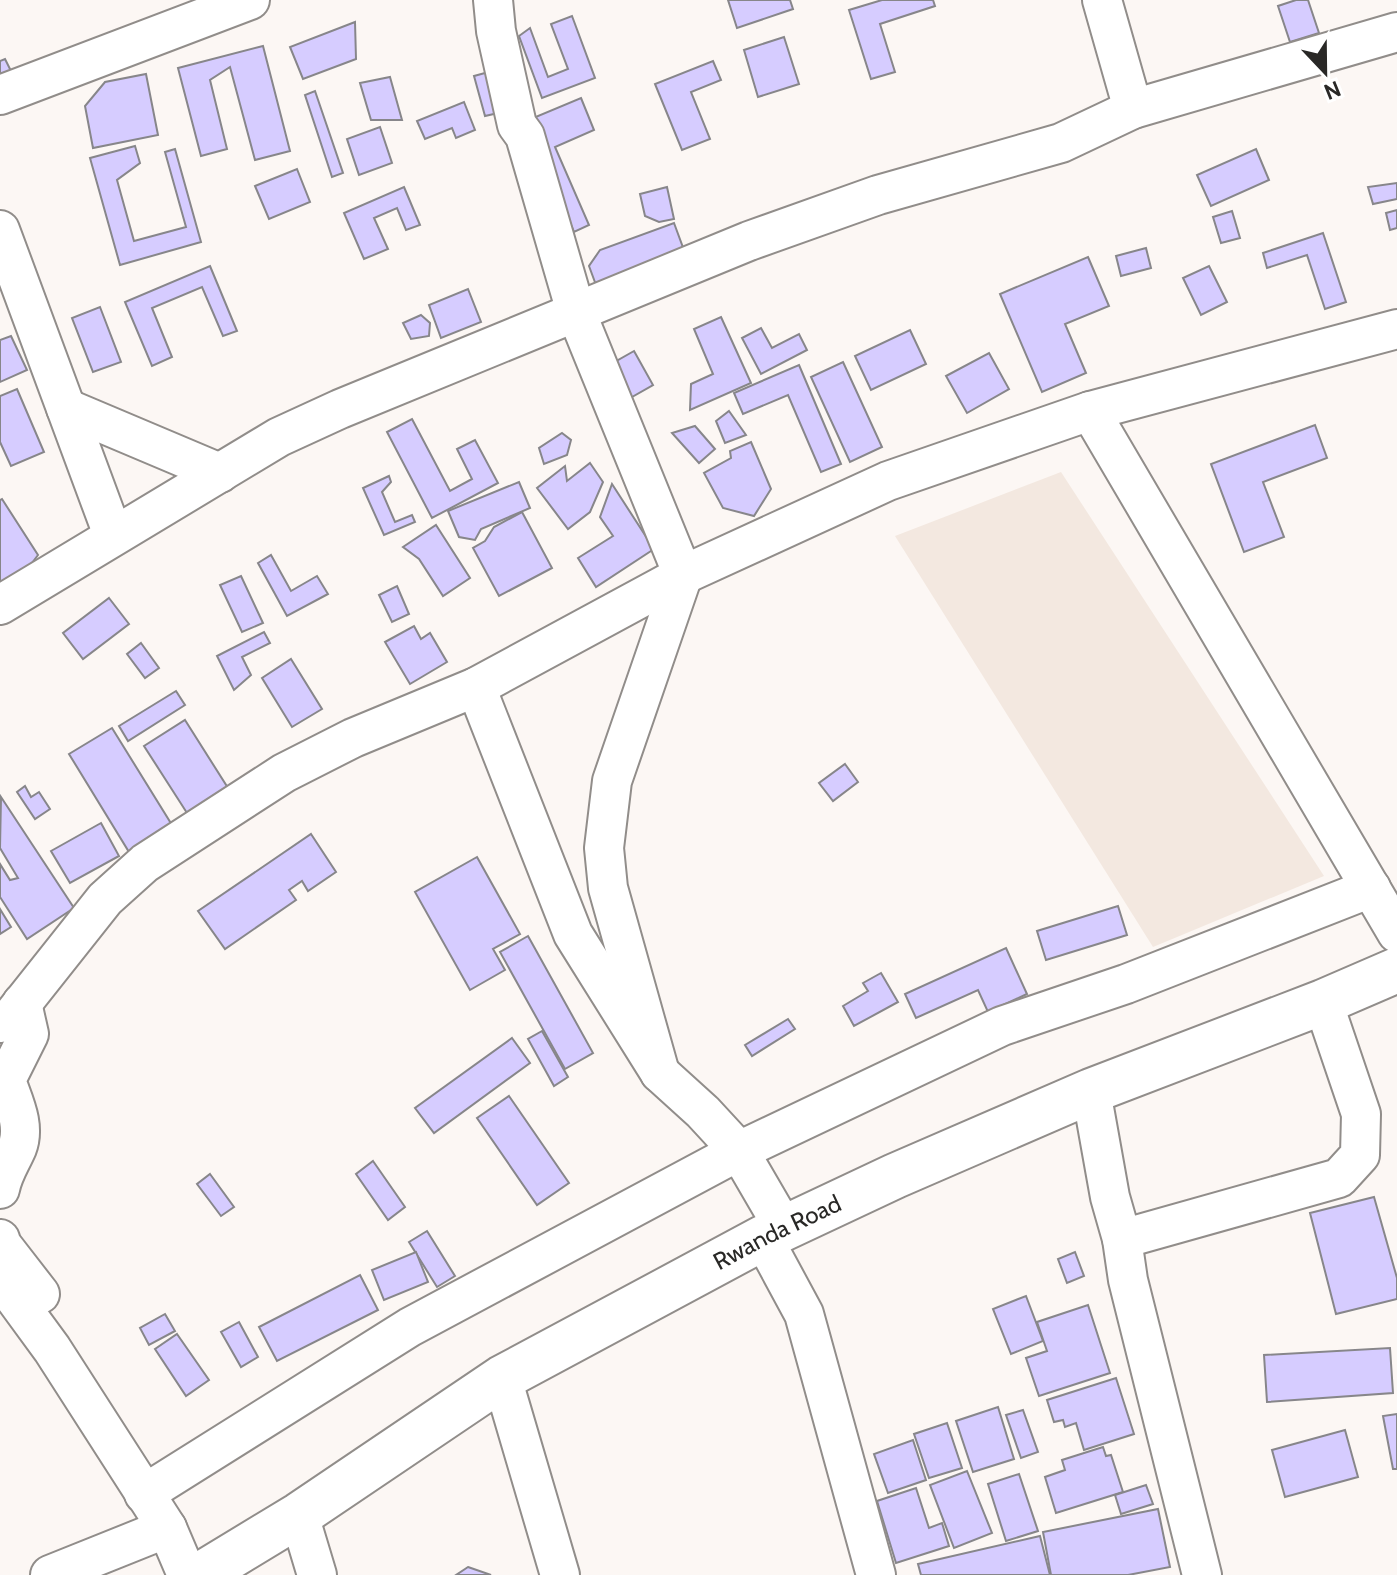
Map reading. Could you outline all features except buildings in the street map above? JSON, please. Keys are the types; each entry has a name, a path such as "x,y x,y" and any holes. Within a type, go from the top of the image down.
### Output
{"highway":[{"name":"Rwanda Road","path":"200,1575 299,1515 502,1378 774,1234 895,1176 1091,1091 1323,1002 1397,970"}],"street":[{"path":"0,95 250,0"},
{"path":"493,0 496,31 517,125 525,136 576,312 683,575 612,781 604,848 608,888 660,1073"},
{"path":"1102,0 1133,109"},
{"path":"0,605 279,437 749,241 878,195 1061,143 1133,109 1397,32"},
{"path":"0,230 113,535"},
{"path":"0,1189 3,1175 18,1145 21,1125 6,1080 29,1034 11,1013 105,899 145,863 284,773 353,738 476,687 683,575 888,481 1090,411 1397,329"},
{"path":"66,408 220,473"},
{"path":"1090,411 1397,933"},
{"path":"476,687 573,934 660,1073 703,1112 739,1151 804,1314 876,1575"},
{"path":"144,1494 410,1327 739,1151 1002,1026 1126,984 1371,888"},
{"path":"1122,1239 1339,1178 1360,1155 1361,1114 1323,1002"},
{"path":"1091,1091 1128,1280 1202,1575"},
{"path":"0,1239 37,1288 66,1339 60,1361"},
{"path":"0,1278 60,1361 167,1528 187,1575"},
{"path":"502,1378 560,1575"},
{"path":"299,1515 317,1575"},
{"path":"50,1575 167,1528"}],"shaded area":[{"path":"1061,472 1324,876 1153,947 895,536"}]}
